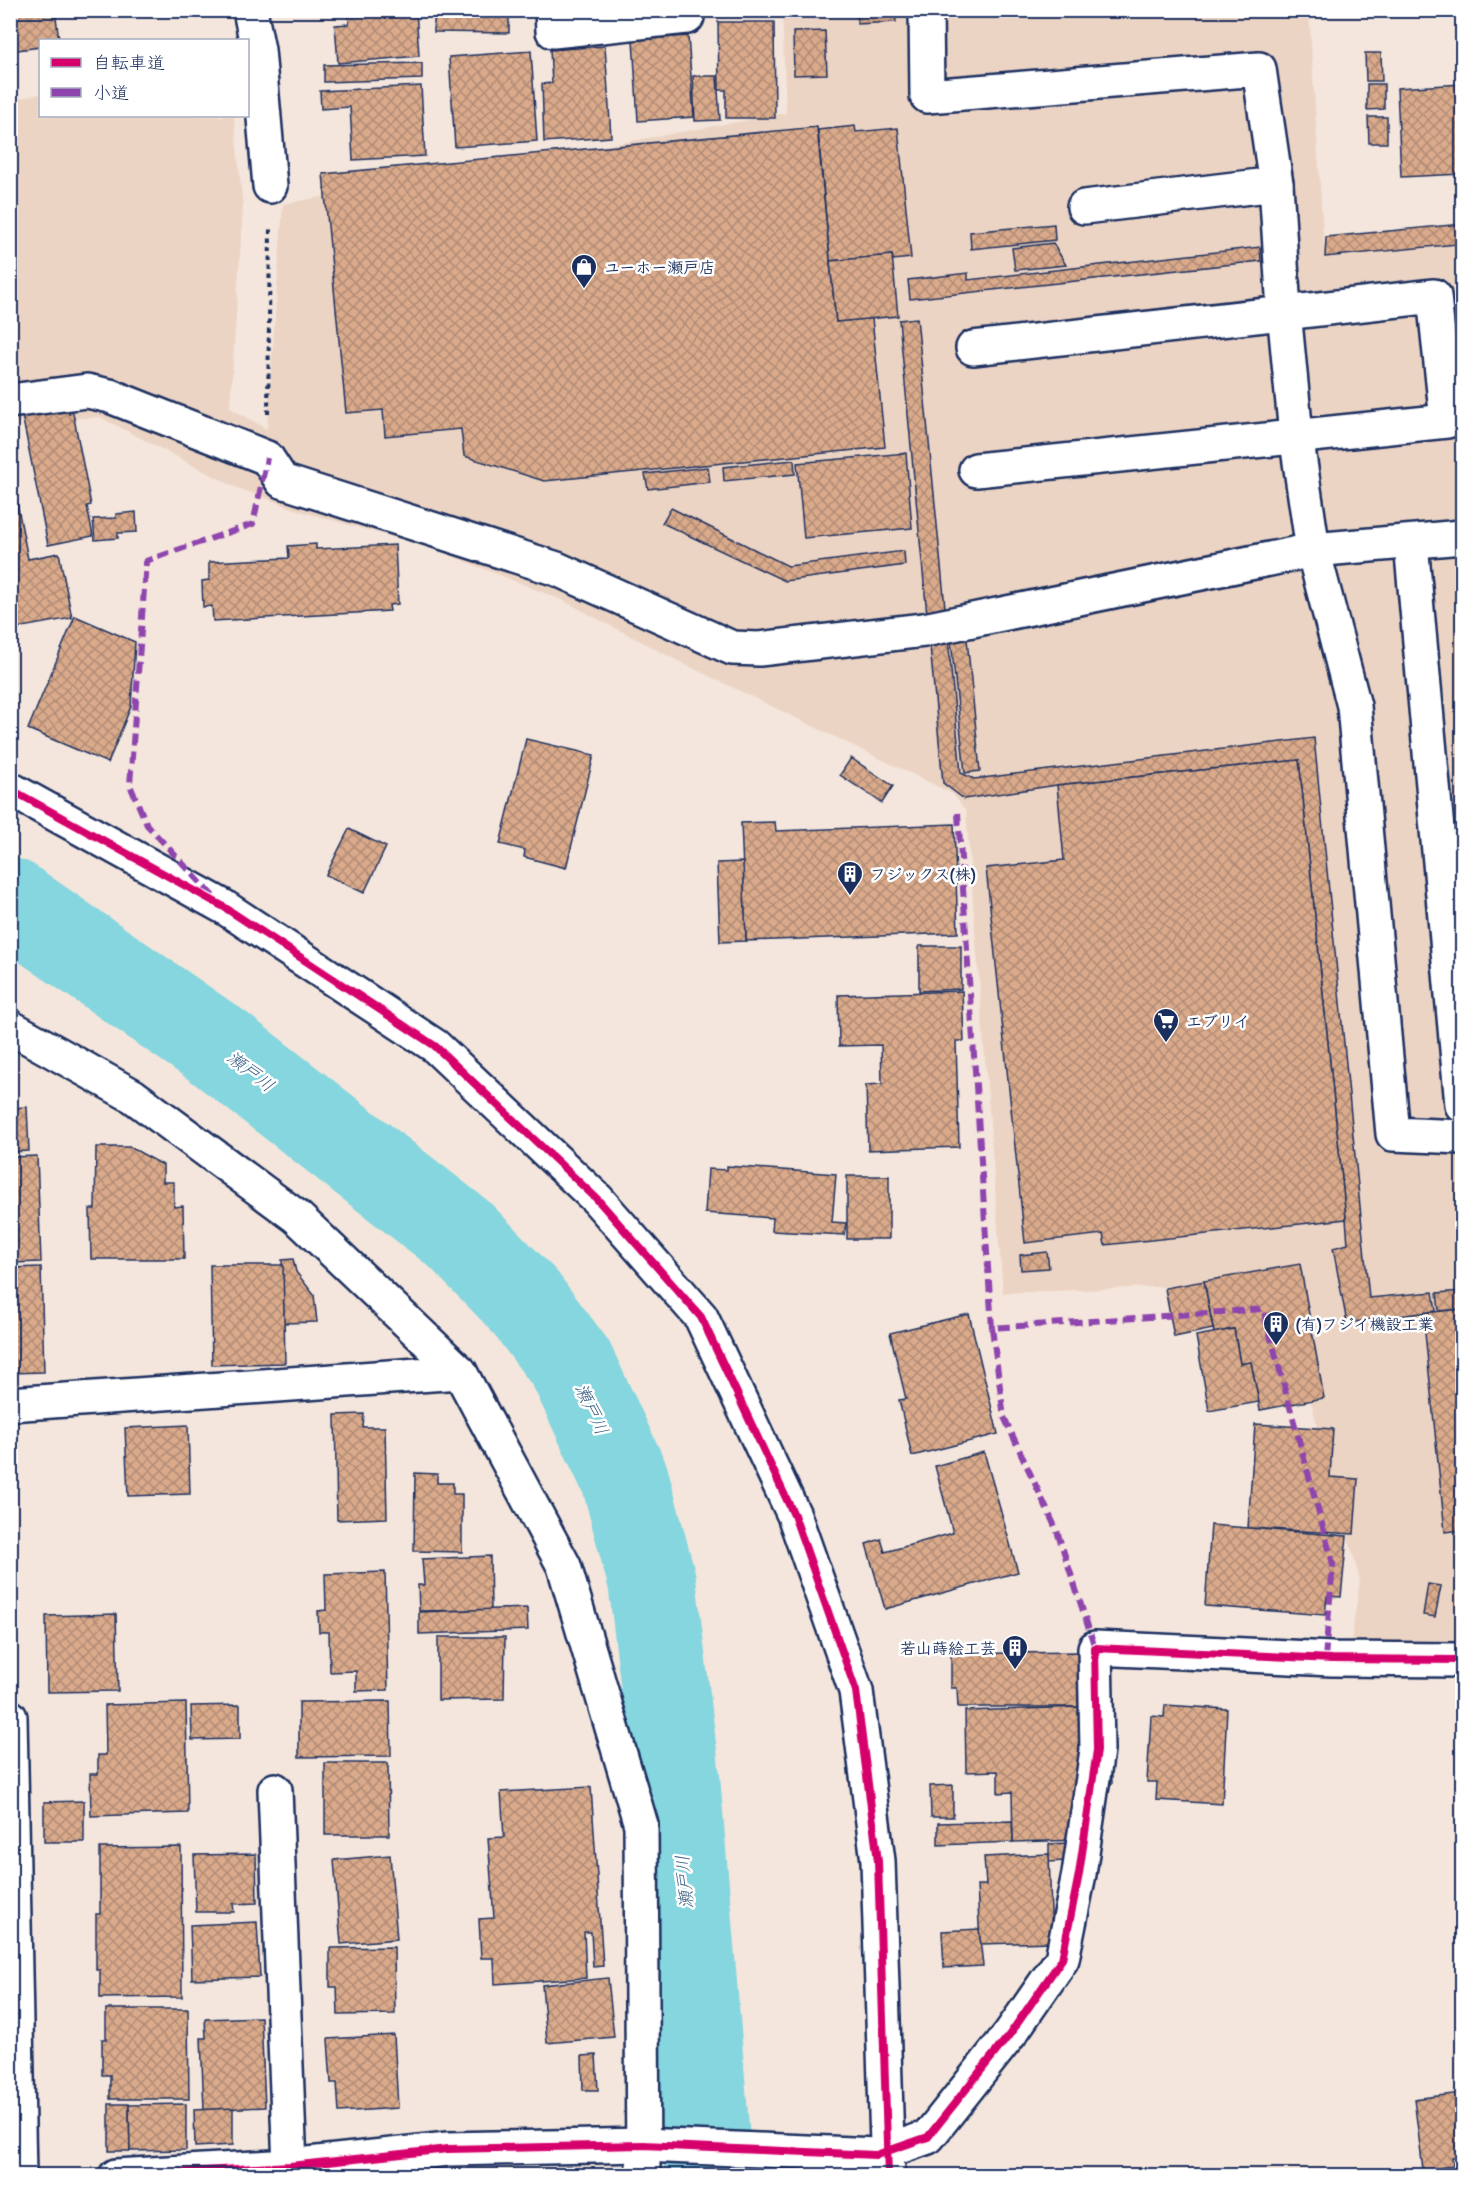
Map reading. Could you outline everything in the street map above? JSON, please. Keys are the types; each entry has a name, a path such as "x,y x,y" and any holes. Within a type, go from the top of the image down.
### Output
{"street":[{"path":"250,10 258,50 270,186"},
{"path":"552,10 553,31 687,17"},
{"path":"926,10 927,96 1259,69 1276,184 1284,311 1296,435 1313,550 1354,706 1393,1134 1462,1137"},
{"path":"1084,207 1276,184"},
{"path":"973,348 1284,311 1434,296 1447,421 976,470"},
{"path":"10,401 87,391 110,396 267,458 282,481 557,568 732,648 759,649 924,630 1313,550 1462,537"},
{"path":"1411,543 1462,1105"},
{"path":"10,789 224,907 435,1046 597,1199 701,1317 794,1515 856,1691 878,1861 884,2160"},
{"path":"10,1027 133,1096 297,1217 460,1372 564,1566 641,1825 648,2156"},
{"path":"10,1404 460,1372"},
{"path":"116,2175 290,2166 448,2149 648,2156 884,2160 928,2137 1010,2034 1062,1959 1079,1874 1097,1750 1095,1648 1332,1659 1462,1660"},
{"path":"10,1717 20,2175"},
{"path":"274,1790 290,2166"}],"path":[{"path":"267,458 270,186"}],"shaded area":[{"path":"782,11 1309,11 1324,249 1462,233 1462,1652 1349,1655 1360,1580 1278,1282 1003,1293 966,811 953,794 678,661 562,600 429,547 306,513 235,487 100,417 11,423 11,100 39,94 39,117 234,117 243,208 230,408 267,429 283,204 786,113"}],"building":[{"path":"10,10 55,10 59,39 39,39 39,47 10,51"},
{"path":"348,10 416,10 419,56 338,63 335,25 349,24"},
{"path":"434,10 509,10 509,33 434,32"},
{"path":"857,10 895,10 896,22 857,24"},
{"path":"718,22 774,22 775,118 726,118 726,90 719,90"},
{"path":"825,31 827,74 794,75 793,32"},
{"path":"688,36 694,117 638,121 633,40"},
{"path":"605,46 611,137 544,142 542,84 552,83 550,50"},
{"path":"531,51 537,141 455,147 449,57"},
{"path":"1365,53 1381,53 1382,81 1366,81"},
{"path":"422,63 422,79 324,82 324,65"},
{"path":"693,76 717,76 720,120 695,121"},
{"path":"1367,84 1384,84 1384,109 1367,110"},
{"path":"1462,84 1462,174 1401,177 1397,88"},
{"path":"421,86 425,156 353,160 350,107 321,109 320,91"},
{"path":"1368,117 1387,117 1387,143 1369,143"},
{"path":"855,126 856,132 898,128 911,258 893,260 892,255 830,261 818,130"},
{"name":"ユーホー瀬戸店","path":"817,127 836,322 872,318 885,447 544,481 464,456 461,429 385,436 383,410 346,413 323,174"},
{"path":"1054,224 1055,240 971,249 970,232"},
{"path":"1462,224 1462,304 1457,244 1325,257 1326,237"},
{"path":"1053,243 1066,265 1015,270 1012,248"},
{"path":"1260,247 1261,261 910,299 908,280 968,273 968,280"},
{"path":"892,255 898,316 836,322 830,261"},
{"path":"917,318 961,773 974,779 1314,738 1369,1298 1433,1292 1436,1311 1347,1323 1333,1248 1348,1244 1346,1219 1299,760 1057,785 964,799 943,783 899,320"},
{"path":"65,401 69,414 73,413 91,505 87,506 93,536 48,545 21,410"},
{"path":"906,453 912,528 804,538 797,463"},
{"path":"794,460 795,474 724,481 723,467"},
{"path":"10,467 28,559 59,553 72,618 17,628 10,595"},
{"path":"708,467 710,482 648,489 645,474"},
{"path":"671,508 788,566 904,551 905,565 785,581 662,523"},
{"path":"136,512 137,532 118,533 118,538 95,540 93,519 116,518 116,514"},
{"path":"316,544 316,549 395,545 398,604 389,605 390,611 213,621 212,606 203,607 202,581 209,580 209,562 289,558 288,546"},
{"path":"75,616 135,642 131,706 108,763 28,729"},
{"path":"967,639 980,771 965,773 951,641"},
{"path":"526,739 594,755 566,868 524,857 525,850 500,844"},
{"path":"851,758 893,786 882,803 840,775"},
{"name":"エブリイ","path":"1299,760 1346,1219 1105,1245 1103,1234 1025,1243 986,868 1064,860 1057,785"},
{"name":"フジックス(株)","path":"775,822 776,831 954,824 958,933 746,941 741,823"},
{"path":"349,829 386,847 364,893 326,875"},
{"path":"743,862 746,941 720,942 717,863"},
{"path":"919,946 961,946 961,989 919,991"},
{"path":"962,991 964,1041 956,1041 959,1147 868,1150 866,1085 882,1084 881,1045 839,1046 838,995"},
{"path":"27,1107 29,1151 10,1152 10,1108"},
{"path":"96,1147 130,1147 163,1165 163,1182 174,1182 174,1207 183,1206 184,1259 91,1259 90,1209 95,1209"},
{"path":"37,1156 41,1262 10,1263 10,1157"},
{"path":"727,1166 836,1174 832,1222 846,1223 844,1235 772,1231 773,1218 705,1213 708,1169 727,1170"},
{"path":"847,1176 889,1176 889,1239 847,1239"},
{"path":"1047,1252 1049,1268 1021,1270 1020,1255"},
{"path":"293,1259 296,1272 314,1295 317,1322 284,1323 282,1260"},
{"name":"(有)フジイ機設工業","path":"1300,1264 1324,1398 1260,1410 1251,1362 1240,1364 1234,1329 1214,1333 1204,1281"},
{"path":"210,1265 283,1265 285,1363 212,1365"},
{"path":"41,1267 44,1372 10,1373 10,1268"},
{"path":"1204,1281 1213,1329 1174,1337 1165,1288"},
{"path":"1462,1291 1462,1309 1439,1311 1437,1293"},
{"path":"1462,1309 1462,1530 1445,1532 1423,1313"},
{"path":"969,1314 998,1434 912,1456 899,1400 906,1399 890,1333"},
{"path":"1234,1329 1240,1364 1251,1362 1259,1402 1209,1411 1196,1336"},
{"path":"364,1414 363,1427 385,1427 387,1518 337,1520 335,1415"},
{"path":"1255,1424 1333,1429 1330,1477 1358,1479 1354,1534 1248,1528"},
{"path":"188,1425 190,1494 128,1496 125,1428"},
{"path":"984,1452 1018,1572 885,1609 866,1544 881,1539 885,1552 953,1533 935,1466"},
{"path":"415,1473 437,1474 437,1483 453,1483 453,1494 462,1494 462,1552 414,1551"},
{"path":"1211,1525 1347,1536 1341,1597 1327,1596 1325,1615 1205,1606"},
{"path":"490,1556 491,1610 419,1611 418,1585 424,1585 422,1559"},
{"path":"385,1572 388,1690 356,1691 356,1671 330,1672 329,1632 319,1632 318,1611 326,1610 325,1574"},
{"path":"1428,1584 1441,1586 1435,1617 1423,1615"},
{"path":"527,1608 528,1630 419,1634 419,1612"},
{"path":"116,1614 118,1691 47,1692 46,1616"},
{"path":"438,1637 505,1637 504,1699 438,1700"},
{"name":"若山蒔絵工芸","path":"1080,1652 1080,1707 958,1707 957,1688 951,1688 951,1654"},
{"path":"390,1701 391,1756 299,1757 299,1702"},
{"path":"186,1703 188,1813 91,1816 90,1774 98,1774 98,1755 106,1755 105,1705"},
{"path":"240,1705 240,1739 192,1740 191,1706"},
{"path":"1165,1705 1227,1709 1222,1804 1156,1800 1157,1782 1147,1782 1151,1716 1164,1717"},
{"path":"1110,1706 1112,1784 1080,1784 1082,1840 1013,1842 1012,1792 998,1793 998,1771 966,1772 965,1711"},
{"path":"325,1763 388,1763 389,1835 325,1835"},
{"path":"953,1785 953,1817 931,1817 930,1786"},
{"path":"591,1787 603,1966 593,1967 591,1932 584,1932 586,1978 495,1984 494,1958 481,1958 479,1919 494,1918 488,1838 504,1837 501,1792"},
{"path":"84,1801 84,1842 44,1842 44,1802"},
{"path":"1012,1821 1013,1842 938,1845 938,1823"},
{"path":"1089,1842 1080,1860 1049,1862 1049,1844"},
{"path":"181,1847 182,1997 100,1998 100,1970 96,1970 96,1914 100,1914 100,1848"},
{"path":"256,1854 257,1903 233,1904 234,1912 196,1912 194,1855"},
{"path":"1049,1854 1052,1942 980,1944 977,1885 986,1885 984,1857"},
{"path":"390,1855 397,1939 341,1944 334,1860"},
{"path":"257,1922 260,1977 192,1979 190,1925"},
{"path":"979,1929 983,1966 944,1968 942,1931"},
{"path":"394,1947 395,2014 338,2015 337,1987 330,1987 330,1948"},
{"path":"608,1978 614,2037 547,2043 542,1985"},
{"path":"106,2009 188,2009 189,2099 110,2099 110,2075 102,2075 102,2039 106,2039"},
{"path":"261,2017 265,2107 204,2110 201,2038 206,2038 205,2019"},
{"path":"394,2035 398,2108 339,2112 337,2083 331,2083 328,2039"},
{"path":"596,2055 598,2090 583,2090 582,2056"},
{"path":"1461,2093 1462,2157 1452,2158 1453,2166 1423,2170 1414,2099"},
{"path":"109,2104 129,2104 130,2151 109,2151"},
{"path":"186,2104 186,2150 130,2151 129,2105"},
{"path":"233,2108 233,2145 195,2147 194,2110"}],"waterway":[{"name":"瀬戸川","path":"10,902 219,1047 459,1234 523,1300 571,1364 625,1479 652,1581 676,1778 709,2176"}],"marked path":[{"path":"213,896 147,825 130,785 146,561 253,524 267,458"},
{"path":"958,813 992,1328 1263,1309 1333,1564 1325,1658"},
{"path":"992,1328 1004,1417 1057,1531 1095,1648"}],"cycle path":[{"path":"10,789 224,907 435,1046 597,1199 701,1317 794,1515 856,1691 878,1861 888,2176"},
{"path":"116,2176 290,2166 448,2149 643,2145 876,2155 928,2137 1010,2034 1062,1959 1079,1874 1097,1750 1095,1648 1332,1659 1462,1660"}],"place":[{"name":"ユーホー瀬戸店","path":"584,290"},
{"name":"フジックス(株)","path":"850,897"},
{"name":"エブリイ","path":"1166,1044"},
{"name":"(有)フジイ機設工業","path":"1276,1347"},
{"name":"若山蒔絵工芸","path":"1015,1671"}]}
